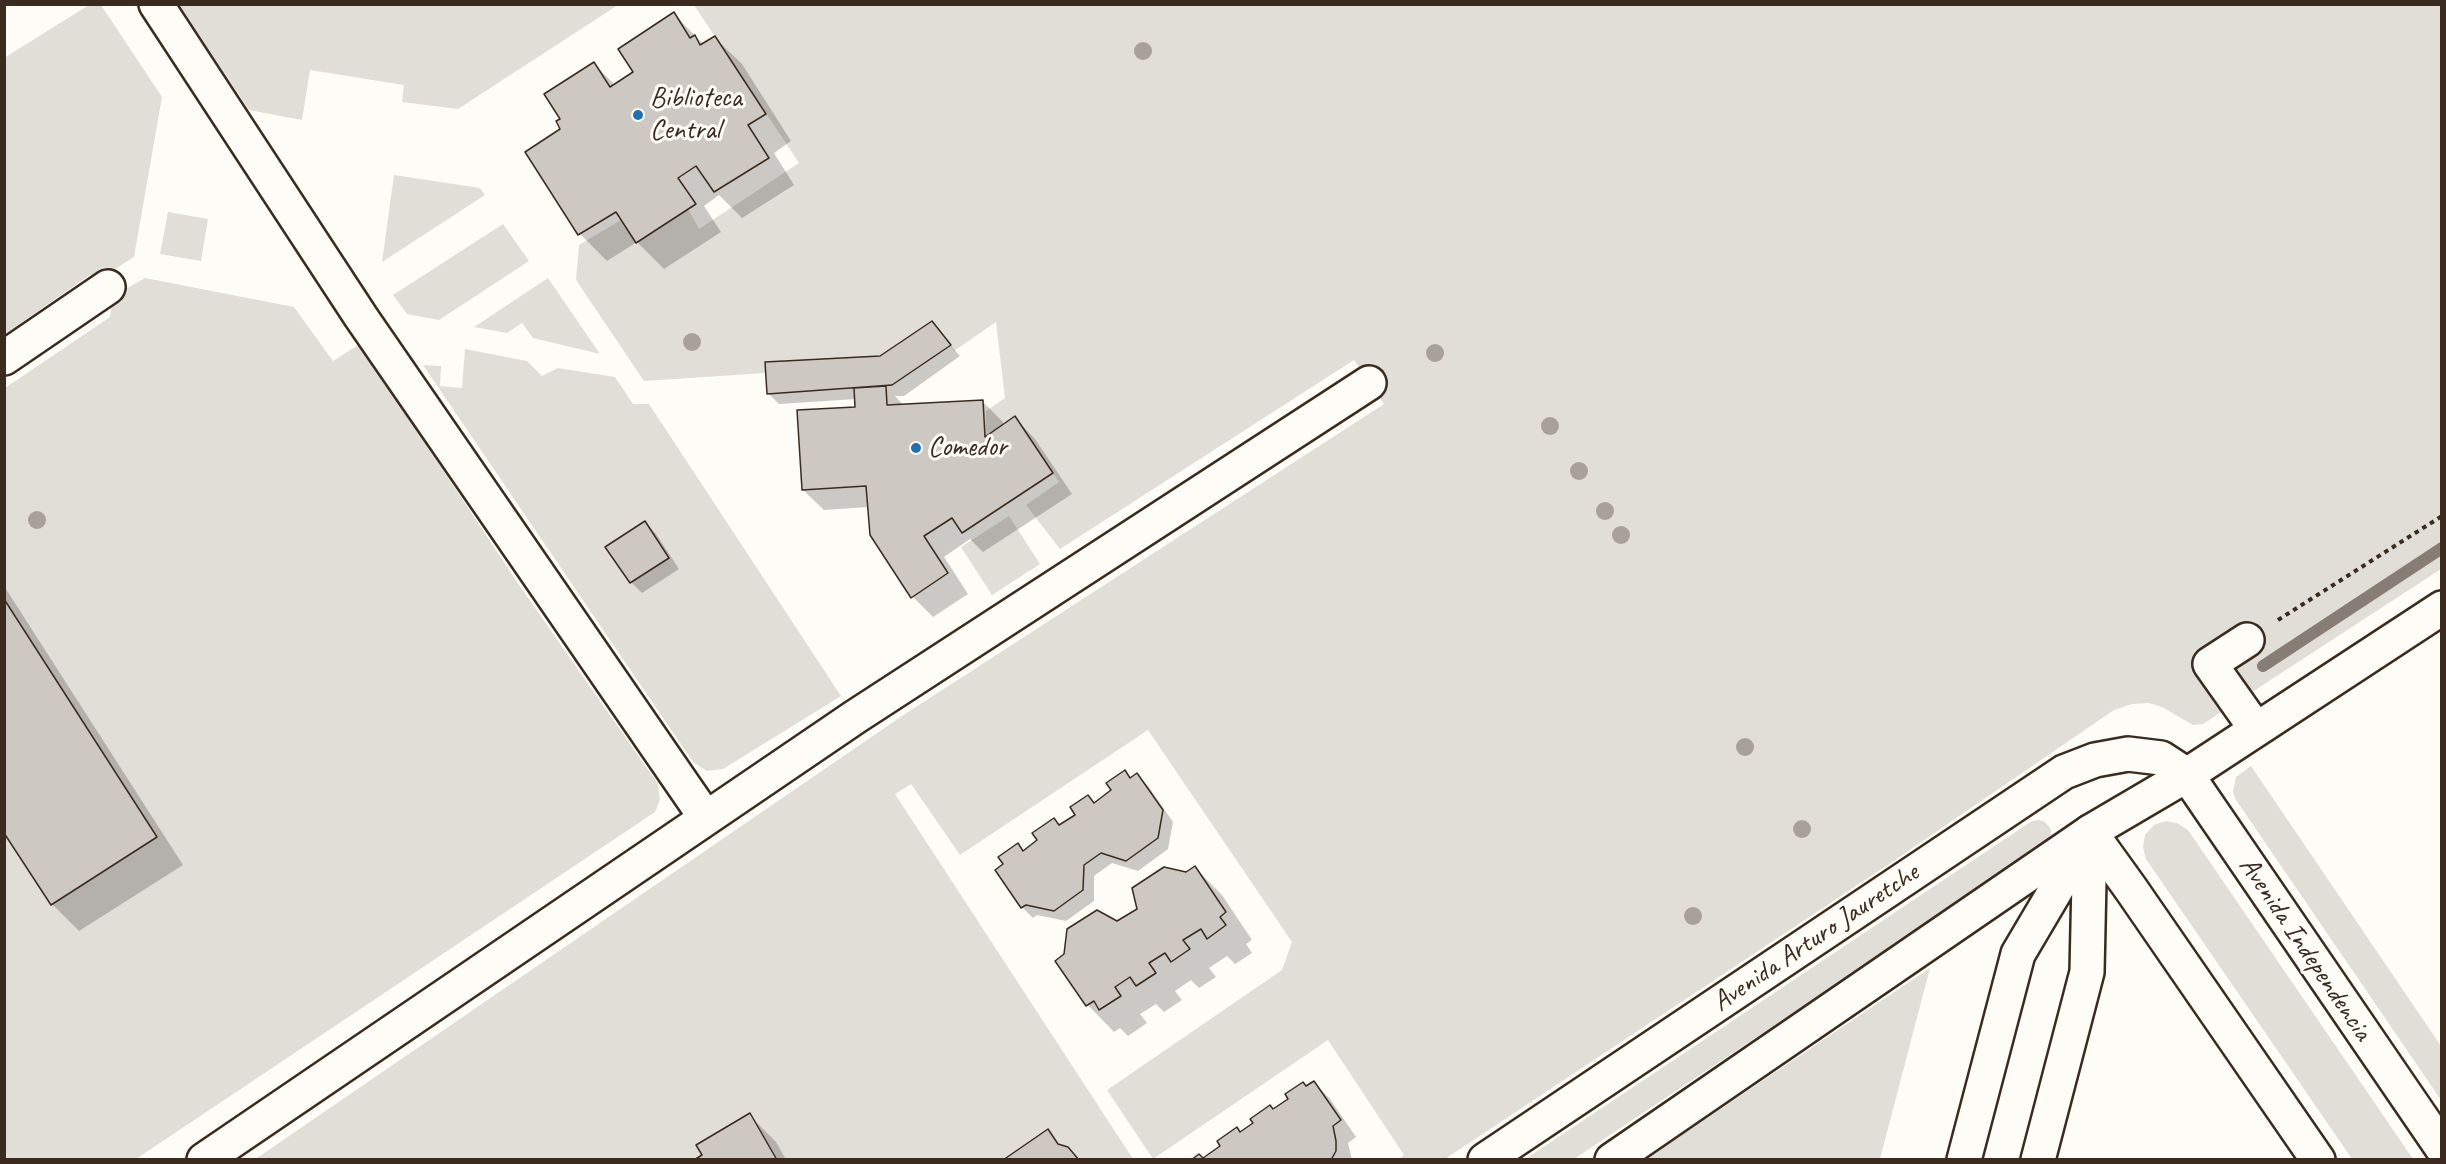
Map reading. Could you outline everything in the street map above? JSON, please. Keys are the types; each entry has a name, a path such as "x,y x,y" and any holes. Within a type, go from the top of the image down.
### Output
{"main road":[{"path":"156,4 361,317 706,818"},
{"path":"4,358 108,287"},
{"path":"204,1160 862,713 1369,382"},
{"path":"1612,1160 2090,832 2174,767 2256,729 2442,608"},
{"path":"2247,640 2210,664 2256,729"},
{"name":"Avenida Arturo Jauretche","path":"1485,1160 2064,772 2096,760 2128,754 2174,767"},
{"name":"Avenida Independencia","path":"2174,767 2442,1148"},
{"path":"1964,1160 2018,954 2090,832"},
{"path":"2038,1160 2087,972 2090,832"},
{"path":"2090,832 2132,889 2318,1160"}],"path":[{"path":"2247,640 2442,516"}],"shaded area":[{"path":"89,5 101,5 162,97 134,257 102,277 90,275 5,334 4,58"},
{"path":"179,5 618,5 458,109 402,102 404,85 310,70 302,120 249,110"},
{"path":"694,5 2441,5 2441,569 2203,724 2193,725 2162,707 2149,703 2132,704 2114,710 1895,860 1445,1159 1399,1159 1404,1155 1328,1040 1153,1159 1107,1090 1282,970 1292,942 1148,730 960,855 911,784 895,794 1133,1159 254,1160 902,716 1384,404 1354,360 1060,549 1026,505 1059,482 1015,417 985,437 986,411 1005,398 996,322 954,351 931,321 880,356 765,362 765,373 644,381 576,280 579,245 621,220 636,242 688,209 699,229 799,163"},
{"path":"394,175 480,188 485,195 382,262"},
{"path":"168,212 208,219 201,261 160,254"},
{"path":"503,224 529,261 439,320 407,314 393,295"},
{"path":"145,278 294,307 333,361 360,344 517,582 658,784 660,800 655,812 136,1159 5,1160 5,388 110,317 113,296"},
{"path":"548,278 600,354 533,338 522,323 507,333 474,327"},
{"path":"465,349 527,361 542,376 558,368 615,377 633,404 649,404 841,696 723,769 707,771 693,762 423,365 441,366 440,386 462,388"},
{"path":"1009,516 1040,564 992,595 961,547"},
{"path":"2251,766 2441,1046 2441,1100 2236,800 2233,792 2236,777"},
{"path":"2032,821 2044,821 2051,829 2050,838 2046,844 1574,1159 1524,1160"},
{"path":"2166,821 2177,823 2188,830 2413,1159 2352,1159 2146,859 2143,847 2145,835 2154,825"},
{"path":"1930,968 1880,1159 1646,1159"}],"building":[{"path":"674,12 690,38 695,35 700,45 715,36 766,114 748,125 769,158 714,192 696,166 678,178 696,204 636,243 616,212 578,235 525,152 560,129 556,121 560,119 544,94 594,62 610,87 633,72 618,49"},
{"path":"932,321 951,345 892,385 767,394 765,362 880,356"},
{"path":"886,386 887,405 983,400 985,437 1015,416 1053,473 962,533 952,518 924,536 948,573 911,598 870,535 866,486 802,490 797,410 855,407 854,388"},
{"path":"645,521 669,558 630,583 605,547"},
{"path":"4,599 157,837 51,905 4,833"},
{"path":"1125,770 1130,778 1137,773 1163,810 1158,838 1126,861 1101,853 1084,865 1083,890 1054,911 1026,905 1021,908 995,870 1003,864 998,857 1018,843 1023,851 1037,840 1032,833 1054,818 1059,825 1075,815 1070,807 1088,795 1094,803 1111,790 1106,783"},
{"path":"1195,866 1226,912 1220,917 1226,925 1207,939 1201,929 1183,940 1190,949 1171,962 1165,953 1149,963 1156,973 1136,986 1130,977 1115,987 1121,996 1099,1010 1094,1001 1086,1006 1055,961 1064,954 1067,929 1097,910 1117,921 1137,909 1132,888 1164,867 1186,872"},
{"path":"1314,1081 1341,1120 1333,1126 1336,1151 1331,1160 1191,1160 1199,1154 1203,1158 1220,1146 1217,1141 1237,1127 1240,1132 1253,1123 1250,1119 1270,1105 1273,1109 1288,1099 1285,1094 1303,1082 1306,1086"},
{"path":"750,1113 777,1160 694,1160 702,1155 696,1145"},
{"path":"1048,1129 1058,1144 1068,1147 1079,1160 1003,1160"}],"waterway":[{"path":"2263,666 2442,548"}],"place":[{"name":"Biblioteca Central","path":"638,115"},
{"name":"Comedor","path":"916,448"}]}
